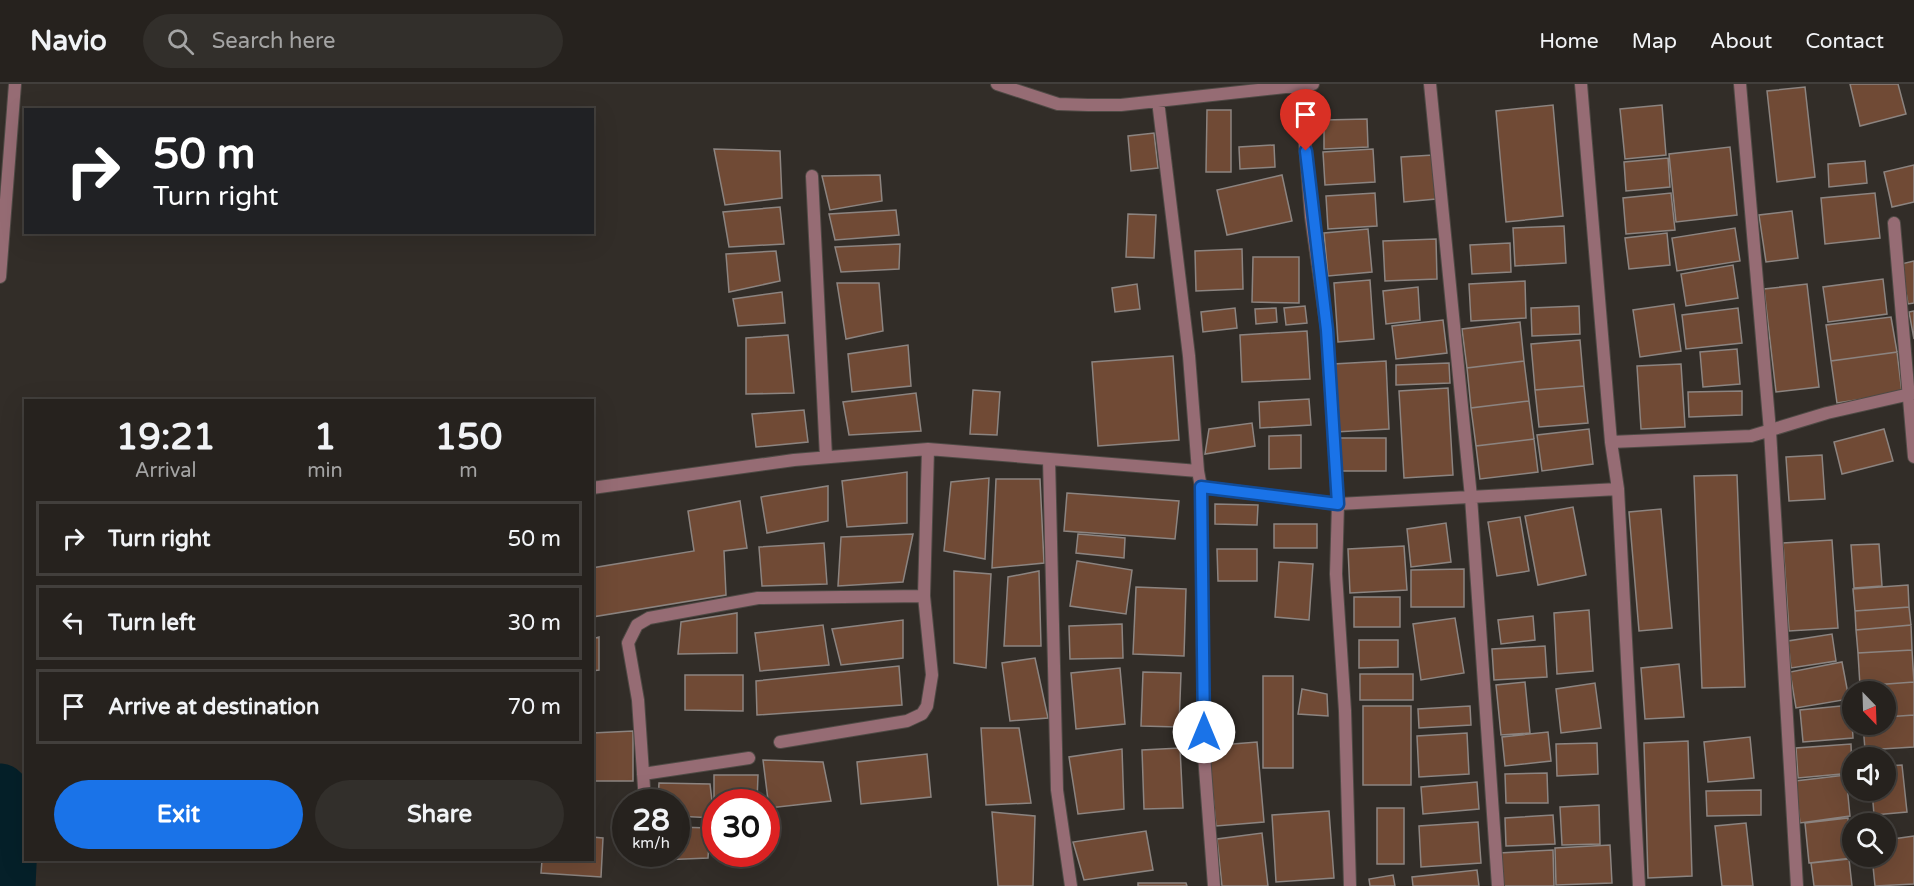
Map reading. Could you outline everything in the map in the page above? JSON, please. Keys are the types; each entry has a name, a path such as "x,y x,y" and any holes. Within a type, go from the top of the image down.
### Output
{"street":[{"path":"0,278 15,84"},
{"path":"997,84 1058,104 1121,105 1306,85 1311,217 1327,330 1338,504 1336,574 1345,711 1350,886"},
{"path":"1430,84 1471,496 1498,886"},
{"path":"1581,84 1611,442 1617,489 1639,886"},
{"path":"1740,84 1770,431 1797,886"},
{"path":"1158,101 1188,344 1201,487 1204,755 1214,886"},
{"path":"812,176 826,457"},
{"path":"1894,223 1912,394 1914,457"},
{"path":"1611,442 1737,438 1770,431 1827,412 1912,394"},
{"path":"594,488 826,457 928,449 1198,471"},
{"path":"780,742 907,721 922,714 927,706 932,675 924,596 928,449"},
{"path":"1049,459 1056,768 1071,886"},
{"path":"1201,487 1338,504 1617,489"},
{"path":"644,789 638,700 628,643 637,626 649,618 758,598 924,596"},
{"path":"643,774 748,758"}],"building":[{"path":"1850,84 1898,84 1906,114 1860,126"},
{"path":"1805,87 1815,177 1777,182 1767,91"},
{"path":"1553,105 1563,216 1506,222 1496,111"},
{"path":"1662,105 1666,155 1625,159 1620,109"},
{"path":"1207,110 1231,110 1231,172 1206,172"},
{"path":"1367,119 1368,147 1324,149 1324,120"},
{"path":"1154,133 1158,168 1131,171 1128,136"},
{"path":"1274,145 1275,167 1240,169 1239,147"},
{"path":"1730,147 1737,215 1676,222 1669,154"},
{"path":"714,149 780,151 782,198 725,205"},
{"path":"1373,149 1375,182 1325,185 1323,152"},
{"path":"1433,155 1436,199 1404,202 1401,157"},
{"path":"1668,158 1670,187 1626,191 1624,162"},
{"path":"1865,161 1867,183 1829,187 1828,164"},
{"path":"1914,165 1914,202 1892,207 1884,172"},
{"path":"880,175 882,201 830,210 822,176"},
{"path":"1282,175 1292,221 1227,235 1217,190"},
{"path":"1375,193 1377,226 1328,229 1326,196"},
{"path":"1671,193 1675,230 1626,234 1623,198"},
{"path":"1875,193 1880,238 1825,244 1821,198"},
{"path":"780,207 784,244 729,247 723,212"},
{"path":"896,210 899,235 835,240 829,214"},
{"path":"1792,211 1798,258 1766,262 1759,215"},
{"path":"1128,214 1156,215 1154,258 1126,257"},
{"path":"1564,226 1566,263 1515,266 1513,228"},
{"path":"1735,228 1740,261 1677,271 1672,238"},
{"path":"1368,229 1372,272 1328,276 1324,233"},
{"path":"1667,233 1670,265 1629,269 1625,238"},
{"path":"1436,239 1437,279 1385,281 1383,241"},
{"path":"1510,243 1511,272 1472,274 1470,245"},
{"path":"900,244 899,269 841,272 835,247"},
{"path":"1242,249 1243,289 1196,291 1195,251"},
{"path":"776,251 780,281 729,292 726,254"},
{"path":"1253,257 1299,257 1299,303 1252,302"},
{"path":"1914,261 1914,303 1908,304 1901,264"},
{"path":"1733,265 1738,298 1686,306 1681,274"},
{"path":"1883,279 1887,314 1828,322 1823,287"},
{"path":"1370,280 1374,339 1338,342 1334,283"},
{"path":"1525,281 1526,318 1471,321 1469,284"},
{"path":"837,283 879,283 883,331 846,339"},
{"path":"1137,284 1140,309 1115,312 1112,288"},
{"path":"1807,284 1819,387 1776,392 1764,289"},
{"path":"1418,287 1420,320 1386,324 1383,291"},
{"path":"782,292 785,323 738,326 733,299"},
{"path":"1674,304 1681,351 1640,357 1633,310"},
{"path":"1305,306 1307,323 1286,325 1284,308"},
{"path":"1579,306 1580,334 1532,336 1531,308"},
{"path":"1235,308 1237,328 1203,332 1201,312"},
{"path":"1276,308 1277,322 1256,324 1255,309"},
{"path":"1738,308 1742,343 1686,349 1682,315"},
{"path":"1914,311 1914,339 1909,312"},
{"path":"1891,317 1897,352 1831,361 1826,325"},
{"path":"1443,320 1447,353 1396,359 1392,326"},
{"path":"1520,322 1524,361 1467,368 1462,329"},
{"path":"1307,331 1310,379 1242,382 1240,335"},
{"path":"788,335 794,393 746,394 746,338"},
{"path":"1580,340 1584,386 1535,390 1531,344"},
{"path":"908,345 911,386 852,392 848,354"},
{"path":"1737,349 1740,384 1703,387 1700,352"},
{"path":"1897,352 1902,393 1837,403 1831,361"},
{"path":"1173,356 1179,440 1098,446 1092,362"},
{"path":"1386,361 1389,429 1335,432 1333,364"},
{"path":"1524,361 1529,401 1471,408 1467,368"},
{"path":"1449,363 1450,383 1396,385 1396,365"},
{"path":"1681,364 1685,427 1641,429 1637,366"},
{"path":"1584,386 1588,423 1539,427 1535,390"},
{"path":"1448,388 1453,475 1404,478 1399,391"},
{"path":"973,390 1000,392 997,435 970,434"},
{"path":"1742,391 1742,415 1689,417 1688,392"},
{"path":"916,393 921,431 849,435 843,402"},
{"path":"1309,399 1311,425 1260,428 1259,402"},
{"path":"1529,401 1534,439 1476,446 1471,408"},
{"path":"804,410 808,442 756,447 752,414"},
{"path":"1252,423 1255,446 1205,454 1209,429"},
{"path":"1589,429 1593,464 1542,471 1537,435"},
{"path":"1884,429 1893,461 1842,474 1834,442"},
{"path":"1301,435 1301,468 1269,469 1269,436"},
{"path":"1337,438 1386,438 1386,471 1336,471"},
{"path":"1534,439 1538,472 1480,479 1476,446"},
{"path":"1822,455 1825,499 1789,501 1786,457"},
{"path":"907,472 907,523 847,527 842,481"},
{"path":"1737,475 1745,687 1702,688 1694,476"},
{"path":"989,478 985,559 944,551 951,482"},
{"path":"996,479 1040,479 1044,563 992,568"},
{"path":"828,486 828,521 767,533 761,497"},
{"path":"1067,493 1179,501 1175,539 1064,531"},
{"path":"740,501 747,548 724,551 726,595 594,617 594,568 694,551 688,511"},
{"path":"1215,504 1258,505 1257,525 1215,524"},
{"path":"1573,507 1586,575 1538,585 1525,516"},
{"path":"1661,509 1672,628 1639,631 1629,512"},
{"path":"1520,517 1529,571 1497,576 1488,522"},
{"path":"1446,523 1451,562 1411,567 1407,529"},
{"path":"1274,524 1317,524 1317,548 1274,548"},
{"path":"913,534 903,582 838,586 841,537"},
{"path":"1078,534 1125,538 1124,558 1076,553"},
{"path":"1832,540 1838,628 1789,631 1783,543"},
{"path":"824,543 827,584 762,586 759,547"},
{"path":"1879,544 1882,586 1854,588 1851,545"},
{"path":"1404,546 1407,590 1350,593 1348,549"},
{"path":"1217,549 1257,549 1257,581 1218,581"},
{"path":"1077,561 1132,570 1126,614 1070,606"},
{"path":"1279,562 1313,564 1309,620 1275,617"},
{"path":"1464,569 1464,607 1411,607 1411,570"},
{"path":"954,571 991,574 986,668 954,663"},
{"path":"1039,571 1041,646 1004,646 1008,577"},
{"path":"1908,585 1909,607 1855,611 1853,589"},
{"path":"1136,587 1186,589 1184,656 1133,654"},
{"path":"1354,597 1400,597 1400,627 1354,627"},
{"path":"1909,607 1911,625 1856,630 1855,611"},
{"path":"1589,610 1593,671 1557,674 1554,613"},
{"path":"737,613 737,653 678,654 681,622"},
{"path":"1533,616 1535,640 1501,644 1498,620"},
{"path":"1455,618 1464,673 1421,680 1413,624"},
{"path":"903,620 903,658 841,665 832,629"},
{"path":"1122,624 1123,658 1070,659 1069,626"},
{"path":"823,625 829,665 760,671 755,633"},
{"path":"1911,625 1912,650 1858,653 1856,630"},
{"path":"1832,634 1836,661 1791,668 1788,641"},
{"path":"599,637 599,670 594,671 594,638"},
{"path":"1359,640 1398,640 1398,667 1359,668"},
{"path":"1545,646 1547,677 1494,680 1492,649"},
{"path":"1912,650 1914,682 1860,681 1858,653"},
{"path":"1035,658 1048,718 1010,721 1002,663"},
{"path":"1842,662 1846,681 1842,681 1842,700 1796,708 1790,672"},
{"path":"1679,664 1684,717 1645,719 1641,668"},
{"path":"899,666 902,705 757,715 756,681"},
{"path":"1120,668 1125,724 1076,729 1071,673"},
{"path":"1143,672 1181,673 1179,727 1141,726"},
{"path":"1360,674 1413,674 1413,700 1360,700"},
{"path":"685,675 743,675 743,711 685,710"},
{"path":"1263,676 1293,676 1293,768 1263,768"},
{"path":"1525,682 1530,733 1501,735 1496,685"},
{"path":"1914,682 1914,715 1896,716 1896,683"},
{"path":"1595,683 1601,728 1561,733 1556,689"},
{"path":"1302,689 1327,694 1328,716 1298,714"},
{"path":"1363,706 1411,706 1411,785 1363,785"},
{"path":"1470,706 1471,725 1419,728 1418,709"},
{"path":"1842,706 1842,735 1853,735 1853,738 1803,742 1800,710"},
{"path":"1914,715 1914,747 1865,747 1864,735 1896,735 1896,716"},
{"path":"981,728 1019,728 1031,803 986,805"},
{"path":"633,731 633,781 594,781 594,733"},
{"path":"1548,732 1551,761 1505,766 1502,737"},
{"path":"1467,733 1469,774 1419,777 1417,736"},
{"path":"1750,737 1754,778 1708,782 1704,742"},
{"path":"1688,741 1692,876 1648,878 1644,743"},
{"path":"1257,742 1264,822 1216,826 1208,746"},
{"path":"1597,743 1598,774 1557,776 1556,744"},
{"path":"1851,744 1851,747 1842,747 1842,774 1798,778 1796,748"},
{"path":"1180,748 1183,808 1144,809 1142,750"},
{"path":"1122,749 1124,809 1078,814 1069,757"},
{"path":"927,754 931,797 861,804 857,762"},
{"path":"763,760 823,762 831,801 780,807 780,789 767,789"},
{"path":"1896,765 1902,765 1907,812 1874,813 1873,801 1896,801"},
{"path":"1547,773 1548,803 1506,803 1505,774"},
{"path":"714,775 758,775 757,789 714,789"},
{"path":"1842,775 1842,801 1849,801 1850,813 1842,813 1842,817 1800,823 1795,781"},
{"path":"1477,782 1479,809 1423,814 1421,787"},
{"path":"659,783 710,784 711,789 702,789 702,817 690,817 690,789 659,789"},
{"path":"1761,790 1761,815 1707,816 1706,791"},
{"path":"1599,805 1600,844 1562,845 1560,807"},
{"path":"1377,808 1404,808 1404,864 1377,864"},
{"path":"1329,811 1334,878 1276,882 1272,815"},
{"path":"992,812 1035,816 1033,886 998,886"},
{"path":"1553,815 1555,844 1506,846 1505,818"},
{"path":"1842,819 1842,859 1809,863 1805,823"},
{"path":"1478,822 1481,863 1421,867 1419,826"},
{"path":"1746,823 1753,886 1722,886 1715,826"},
{"path":"690,827 702,828 702,858 690,859"},
{"path":"1146,831 1153,870 1084,880 1073,842"},
{"path":"1262,833 1268,886 1222,886 1217,839"},
{"path":"1914,836 1914,884 1875,886 1873,867 1896,867 1896,839"},
{"path":"594,837 603,838 601,877 541,873 542,861 594,861"},
{"path":"1610,845 1612,883 1556,885 1555,848"},
{"path":"1553,850 1554,886 1501,886 1499,853"},
{"path":"1842,860 1842,867 1850,867 1852,886 1814,886 1811,863"},
{"path":"1477,870 1479,886 1413,886 1412,877"},
{"path":"1393,875 1395,886 1370,886 1369,879"},
{"path":"1138,883 1186,883 1187,886 1138,886"}],"waterway":[{"path":"0,792 10,822 7,886"}],"route":[{"path":"1204,732 1201,487 1338,504 1327,330 1311,217 1306,151"}]}
